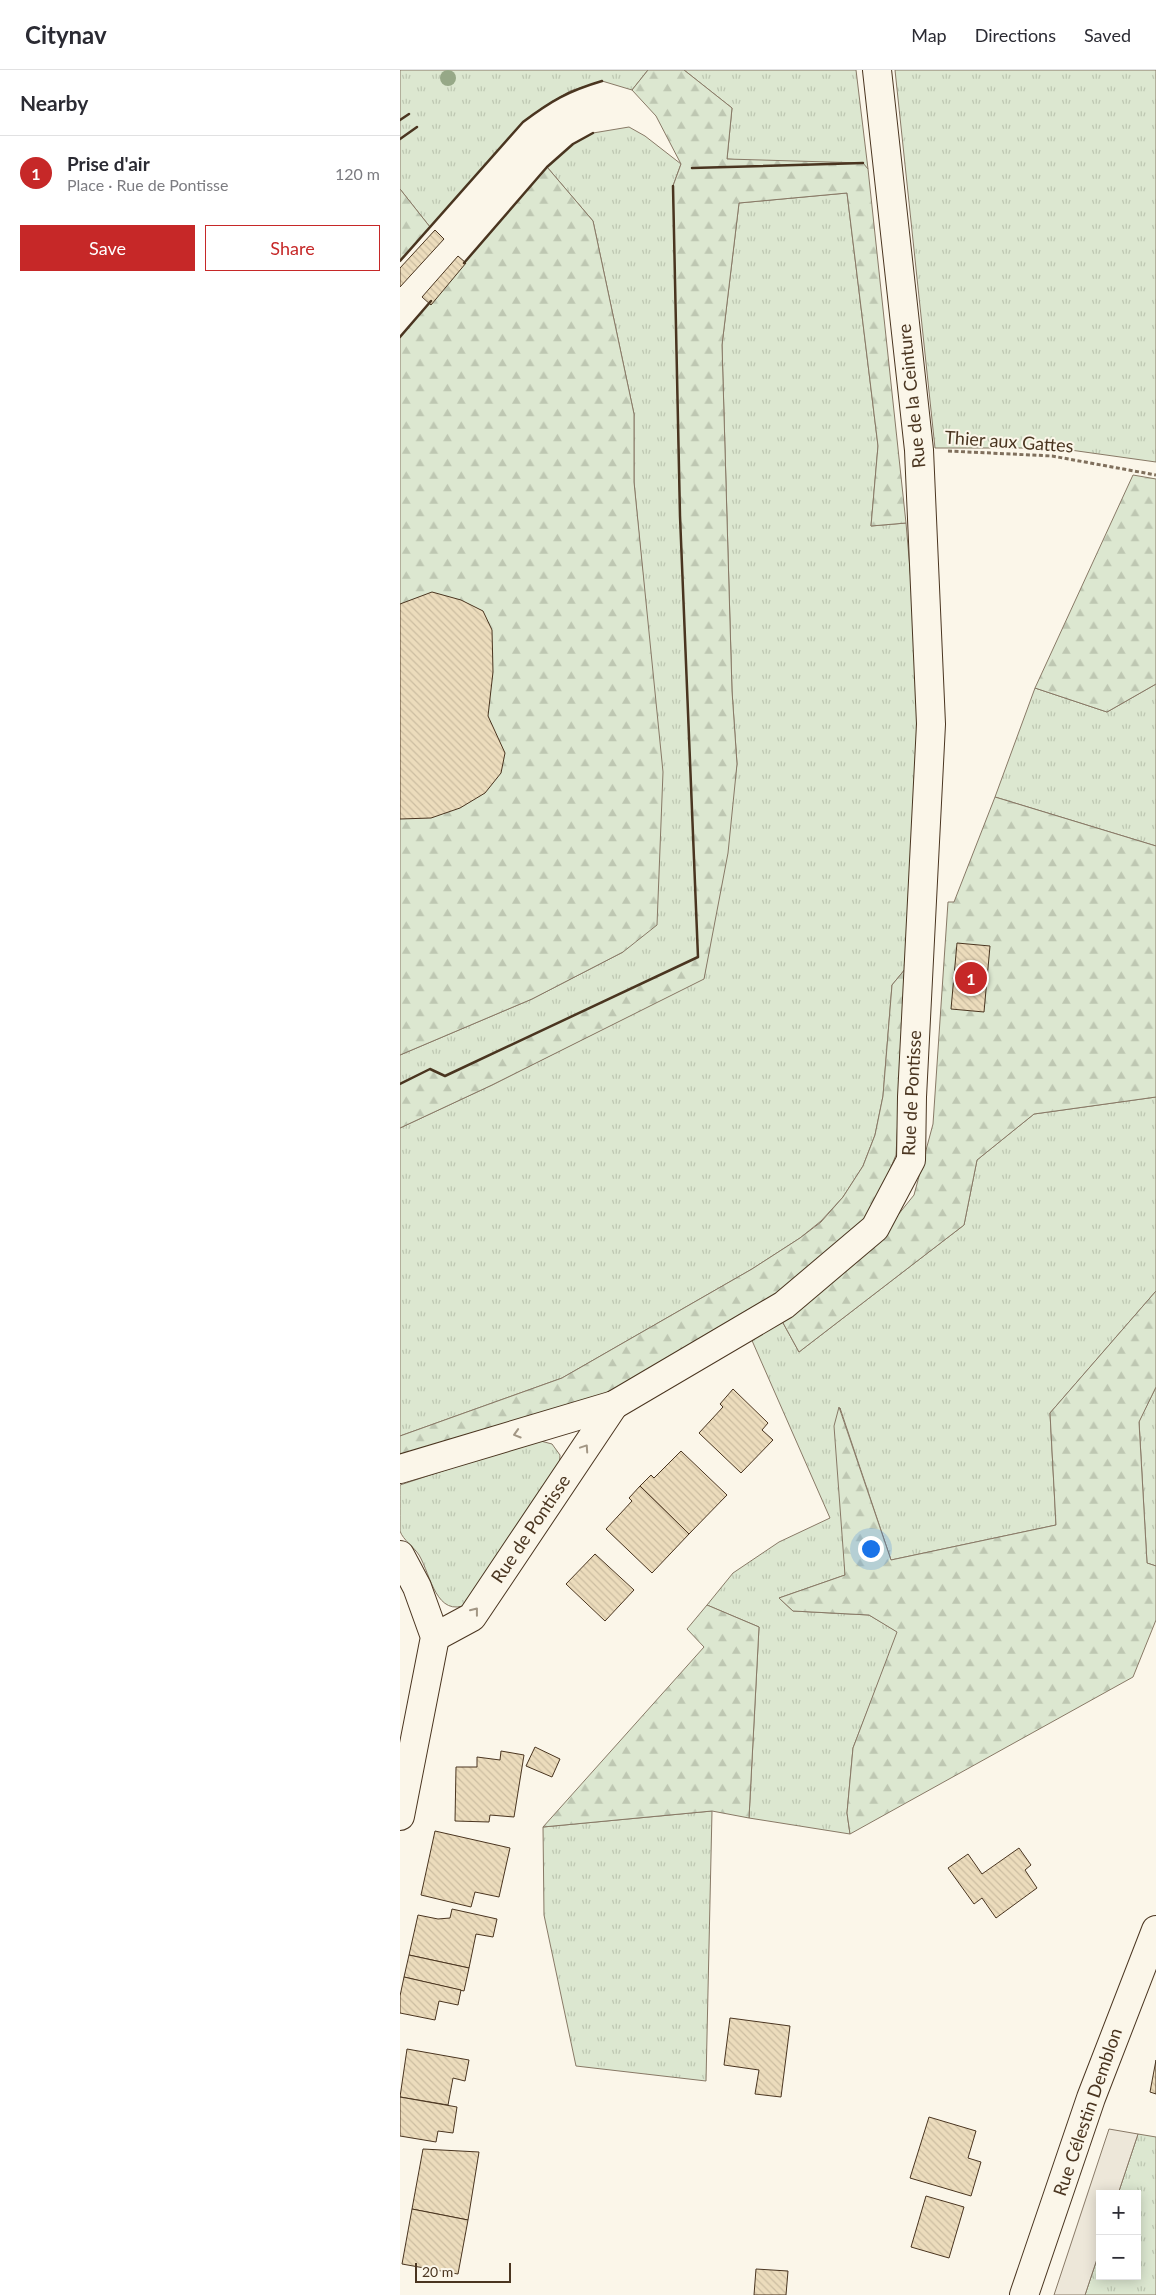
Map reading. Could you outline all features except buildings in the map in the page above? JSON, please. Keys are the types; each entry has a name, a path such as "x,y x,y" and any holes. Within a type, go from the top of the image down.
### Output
{"street":[{"name":"Rue de la Ceinture","path":"877,70 918,450 931,724"},
{"name":"Rue de Pontisse","path":"400,1470 614,1405 784,1305 875,1228 911,1160 912,1097 931,724"},
{"name":"Rue de Pontisse","path":"435,1638 472,1617 614,1405"},
{"path":"400,1555 417,1587 435,1638 400,1816"},
{"name":"Rue Célestin Demblon","path":"1024,2295 1091,2098 1156,1930"}],"path":[{"name":"Thier aux Gattes","path":"918,450 1052,456 1156,474"}],"green space":[{"path":"400,70 648,70 632,90 602,81 570,91 542,108 523,122 430,227 400,189"},
{"path":"648,70 684,70 732,108 727,159 863,163 868,169 906,523 871,526 878,446 847,193 739,203 722,345 732,691 737,764 728,853 704,979 492,1085 400,1128 400,1084 430,1069 445,1076 698,957 680,516 673,186 681,164 656,116 632,90"},
{"path":"684,70 856,70 868,169 727,159 732,108"},
{"path":"895,70 1156,70 1156,462 1056,448 935,448"},
{"path":"629,127 645,136 681,164 673,186 680,516 698,957 445,1076 430,1069 400,1084 400,1055 532,999 623,952 645,598 634,482 634,414 593,221 547,167 573,144 593,133"},
{"path":"547,167 593,221 634,414 634,482 663,772 657,925 623,952 532,999 400,1055 400,337"},
{"path":"400,189 430,227 400,261"},
{"path":"847,193 878,446 871,526 906,523 916,640 918,756 906,968 892,985 883,1096 875,1135 863,1166 843,1197 821,1221 800,1238 752,1269 562,1378 400,1436 400,1128 492,1085 704,978 737,764 732,691 722,345 739,203"},
{"path":"1133,475 1156,479 1156,684 1107,712 1035,688"},
{"path":"1156,684 1156,846 995,797 1035,688 1107,712"},
{"path":"995,797 1156,846 1156,1097 1034,1114 977,1160 964,1225 799,1352 782,1321 877,1241 914,1195 933,1124 948,902 954,902"},
{"path":"906,968 896,1155 870,1217 776,1301 610,1398 400,1461 400,1436 562,1378 752,1269 821,1222 843,1197 863,1166 875,1135 883,1096 892,985"},
{"path":"1156,1097 1156,1291 1050,1413 1056,1525 891,1560 840,1408 845,1575 779,1598 793,1611 869,1615 898,1632 853,1748 847,1813 850,1834 749,1818 759,1627 707,1605 733,1573 779,1542 830,1518 750,1336 782,1321 799,1352 964,1225 977,1160 1034,1114"},
{"path":"1156,1291 1156,1387 1139,1422 1147,1563 1156,1566 1156,1620 1133,1677 850,1834 847,1813 853,1748 897,1632 869,1615 793,1611 779,1598 845,1575 834,1426 839,1407 891,1560 1056,1525 1050,1413"},
{"path":"1156,1387 1156,1566 1147,1563 1139,1421"},
{"path":"537,1440 552,1444 560,1455 559,1471 468,1604 457,1607 449,1605 436,1593 419,1555 400,1531 400,1485"},
{"path":"707,1605 759,1627 749,1818 712,1811 543,1827 704,1647 687,1629"},
{"path":"712,1811 706,2081 576,2066 544,1915 543,1827"},
{"path":"1138,2134 1156,2137 1156,2295 1085,2295 1096,2262 1096,2280 1141,2280 1141,2190 1119,2190"}],"shaded area":[{"path":"1109,2129 1138,2134 1119,2190 1096,2190 1096,2262 1085,2295 1054,2295"}],"wall":[{"path":"400,261 523,122 560,97 602,81"},
{"path":"400,120 409,114"},
{"path":"400,139 417,127"},
{"path":"464,263 547,167 573,144 593,133"},
{"path":"692,168 863,163"},
{"path":"400,1084 430,1069 445,1076 698,957 680,516 673,186"},
{"path":"400,337 431,301"}],"place":[{"name":"Prise d'air","path":"971,978"}]}
